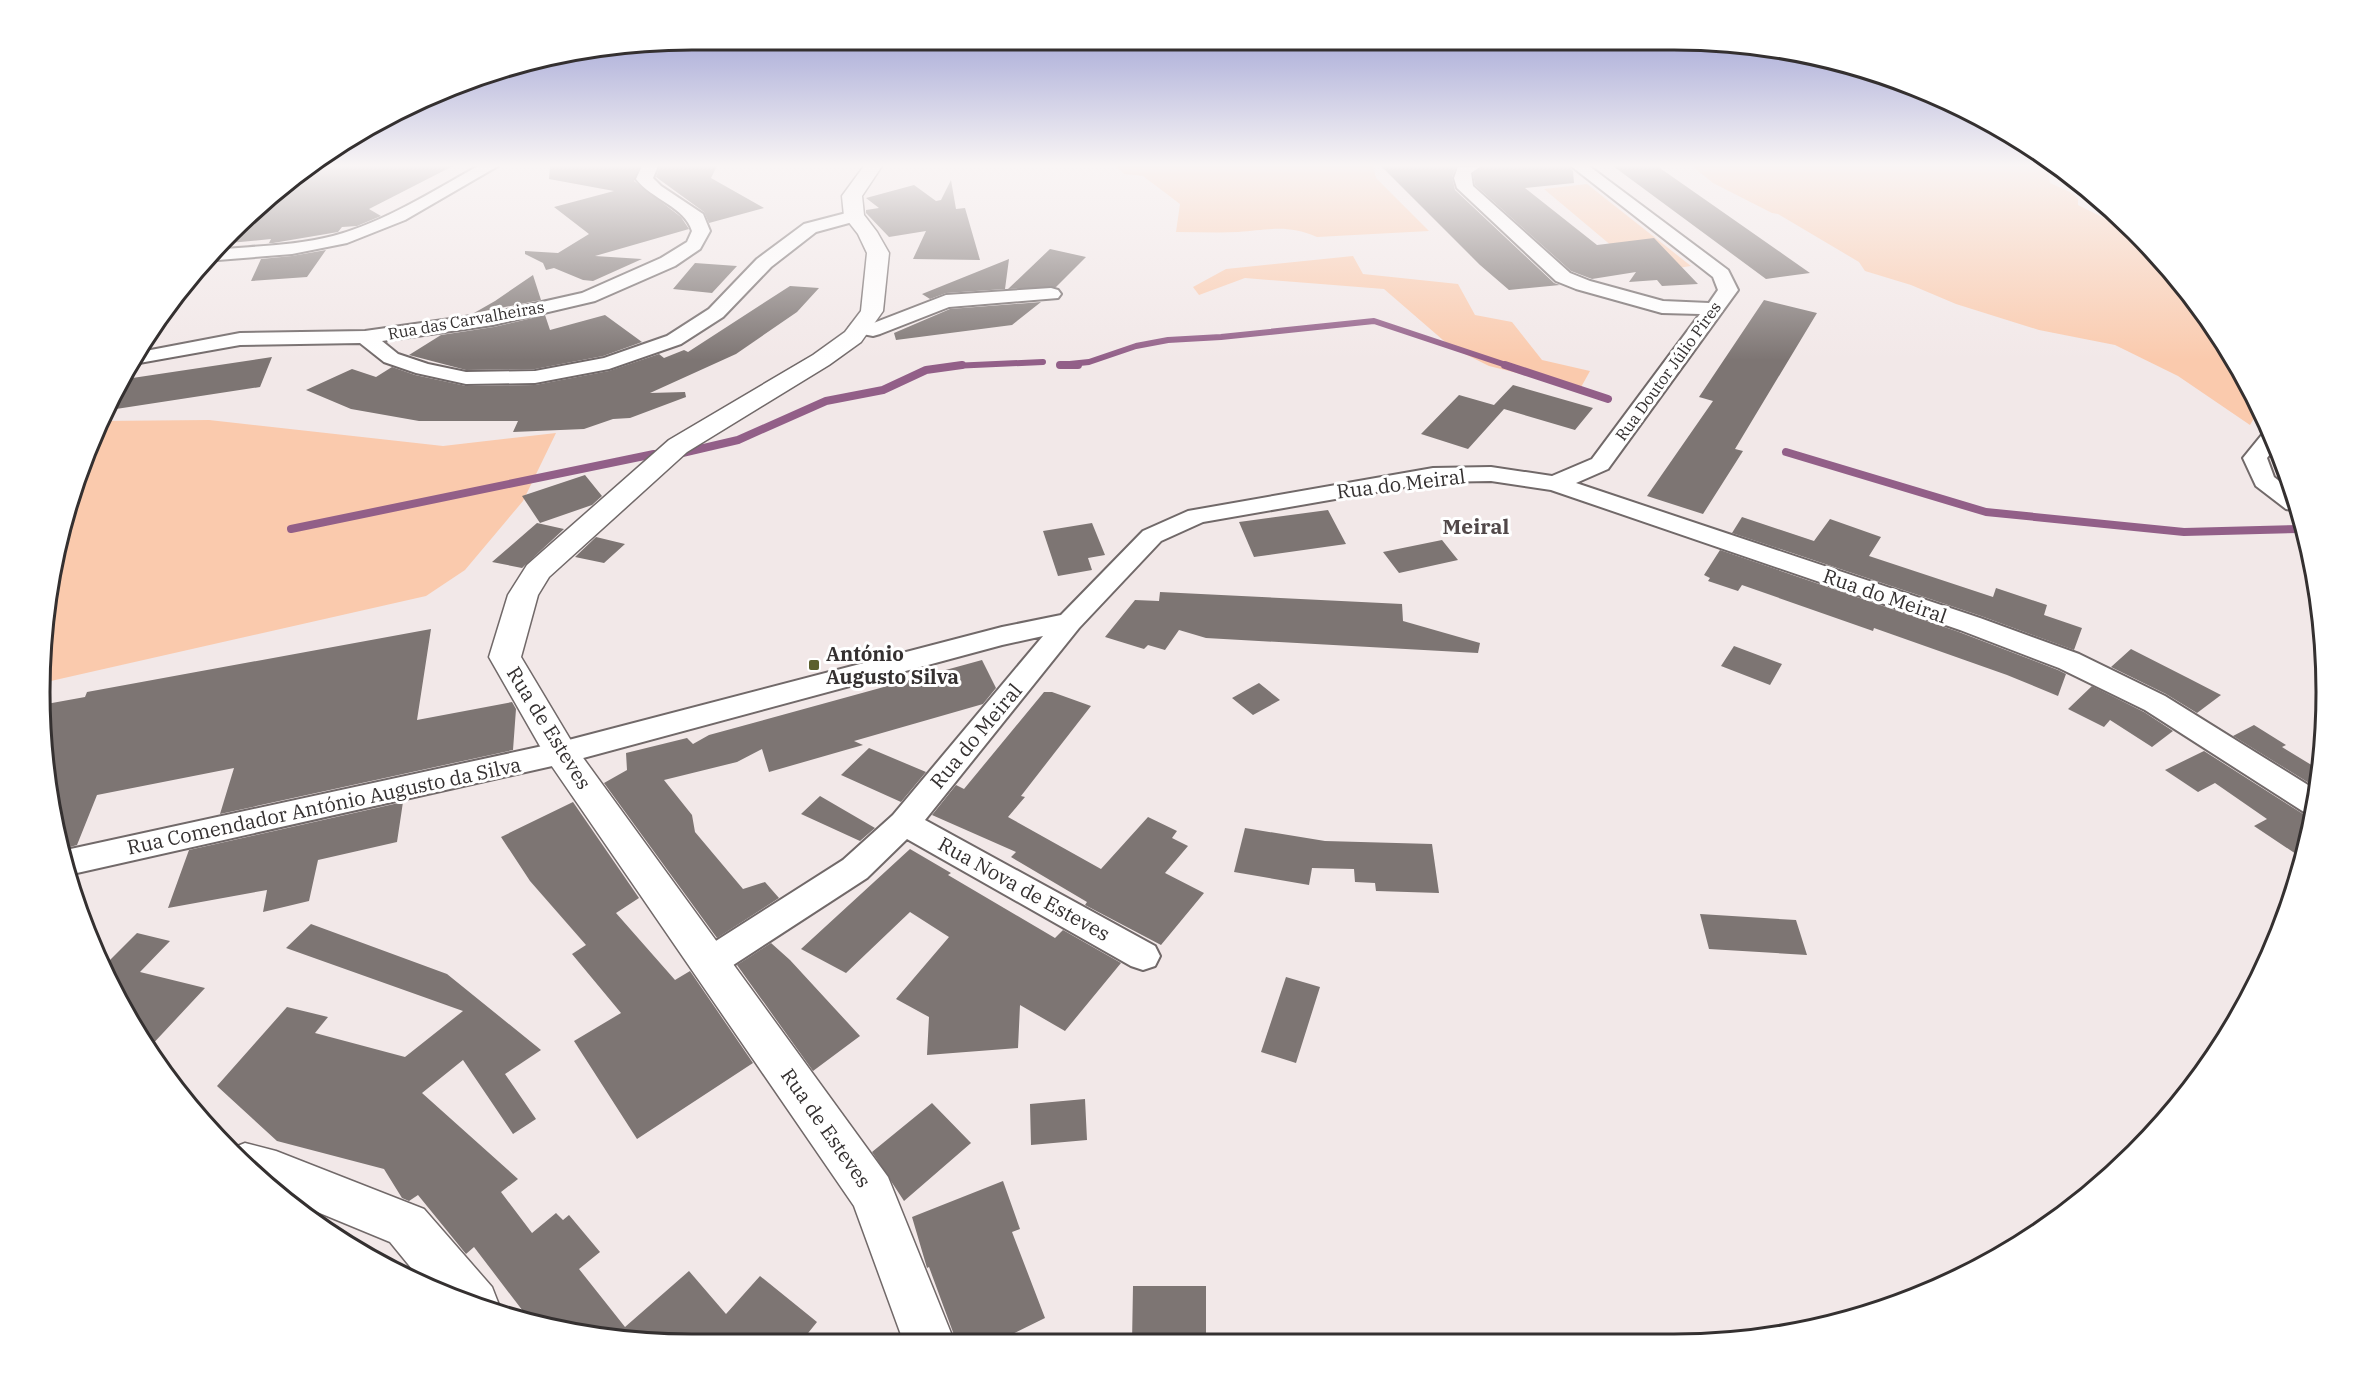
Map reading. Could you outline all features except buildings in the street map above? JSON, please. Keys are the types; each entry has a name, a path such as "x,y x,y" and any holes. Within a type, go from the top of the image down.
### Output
{"street":[{"path":"222,255 302,246 340,239 367,231"},
{"name":"Rua das Carvalheiras","path":"144,358 240,339 365,337 494,318 588,297 668,262 694,245 701,231"},
{"path":"365,337 391,358 423,369 466,378 535,377 609,363 674,340 716,313 764,263 807,231"},
{"name":"Rua de Esteves","path":"866,231 878,253 872,311 853,338 678,446 538,571 523,595 505,657 561,753 872,1193 927,1334"},
{"path":"1512,231 1563,277 1583,285 1662,307 1713,309"},
{"name":"Rua Doutor Júlio Pires","path":"1555,484 1600,464 1728,290 1721,274 1664,231"},
{"path":"860,328 873,330 946,301 1051,294"},
{"path":"1662,307 1697,332"},
{"path":"2266,444 2255,458 2264,481 2285,496"},
{"path":"1600,464 1610,503"},
{"name":"Rua do Meiral","path":"709,963 855,869 904,823 1070,622 1152,536 1197,516 1433,476 1491,474 1555,484 1970,624 2069,661 2155,704 2306,798"},
{"name":"Rua Comendador António Augusto da Silva","path":"72,862 561,753 1002,636 1070,622"},
{"name":"Rua Nova de Esteves","path":"904,823 1143,956"},
{"path":"273,1178 407,1225 462,1291"}],"shaded area":[{"path":"1176,231 1249,231 1230,232"},
{"path":"1298,231 1429,231 1317,237"},
{"path":"1593,231 1646,231 1691,266 1644,273"},
{"path":"1806,231 2119,231 2156,268 2183,301 2229,371 2254,418 2250,425 2178,376 2115,345 2039,330 1956,304 1911,285 1865,271 1859,262"},
{"path":"1353,256 1363,274 1458,284 1475,315 1512,322 1542,360 1590,371 1580,389 1489,366 1451,347 1384,289 1245,278 1199,295 1193,287 1226,269"},
{"path":"209,420 443,446 556,433 523,501 465,570 426,596 50,681 55,608 71,525 98,446 110,421"}],"waterway":[{"path":"1078,365 1060,365 1089,362 1136,346 1168,340 1221,337 1374,321 1509,366"},
{"path":"956,366 1043,362"},
{"path":"956,366 962,365"},
{"path":"1505,365 1608,399"},
{"path":"952,366 956,366"},
{"path":"678,454 738,440 826,401 883,390 926,370 956,366"},
{"path":"1786,452 1986,512 2184,532 2295,529"},
{"path":"291,529 654,454"}],"place":[{"name":"António Augusto Silva","path":"814,665"}],"district":[{"name":"Meiral","path":"1476,527"}]}
